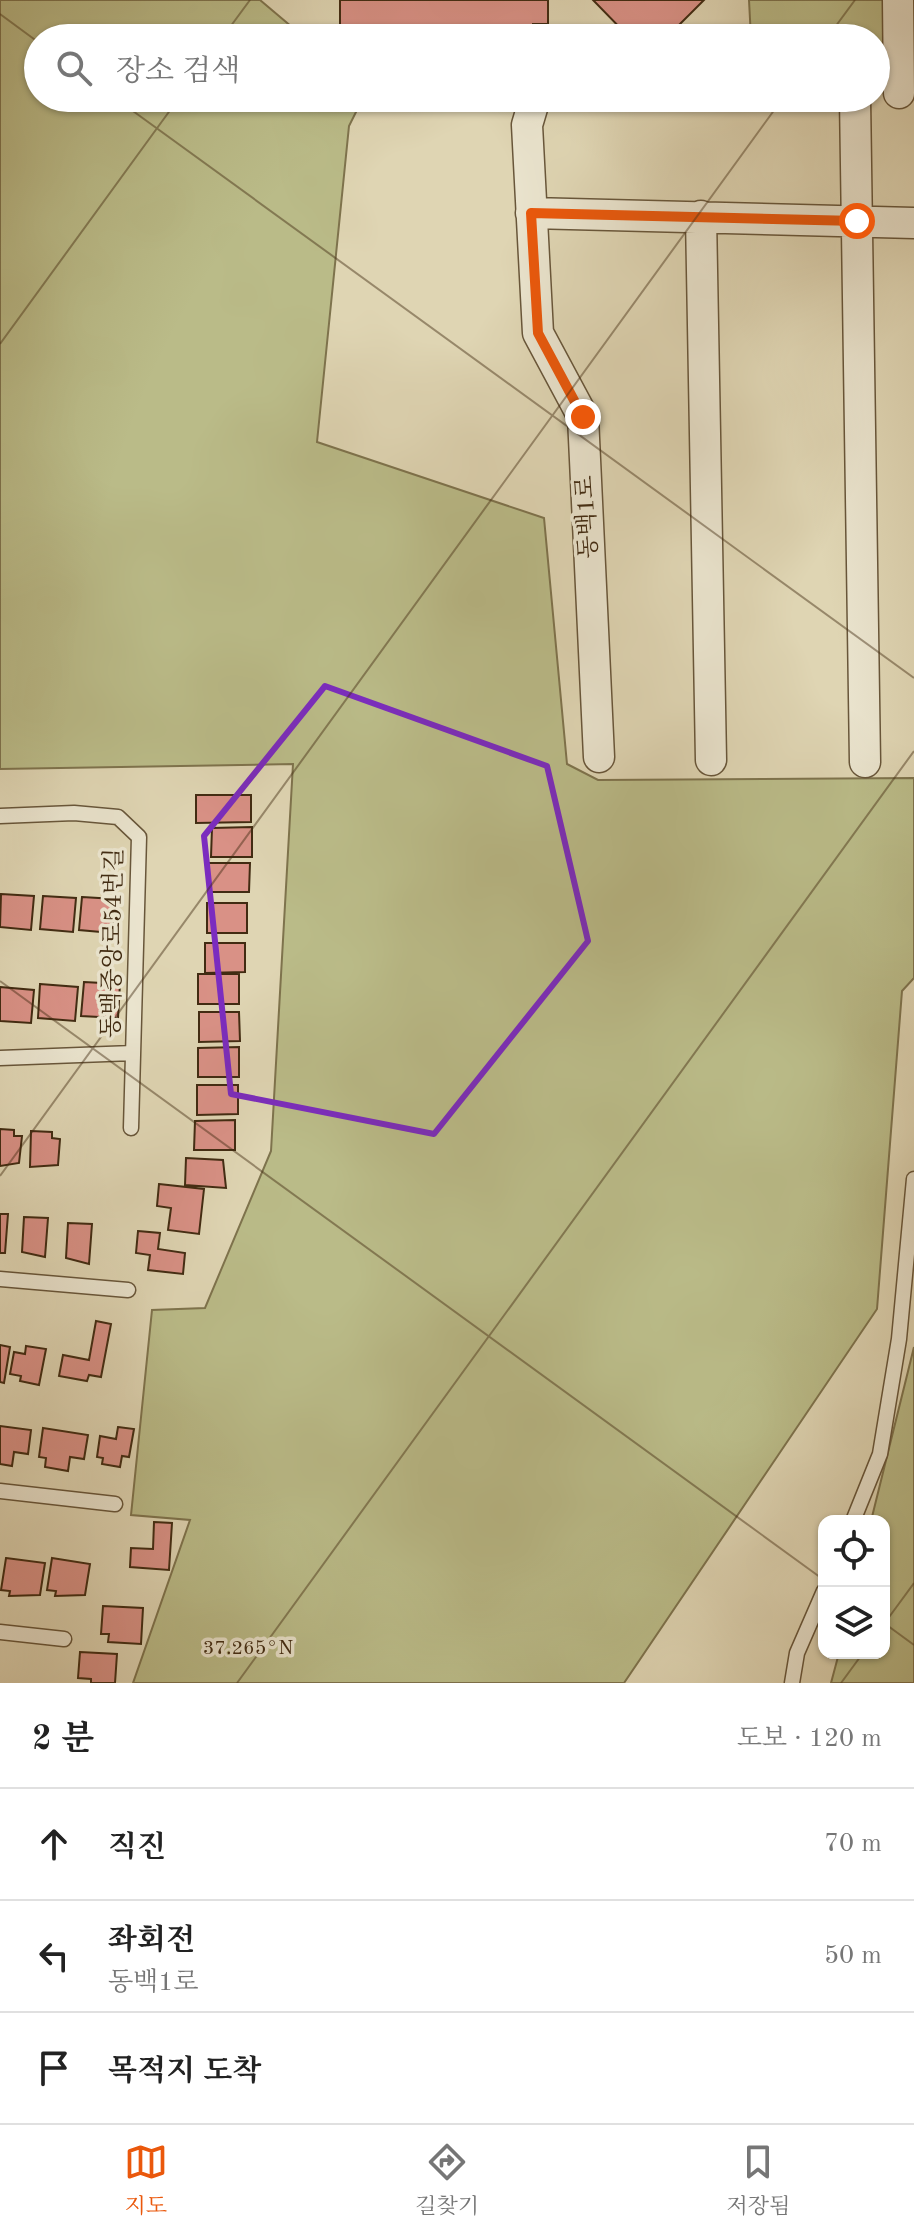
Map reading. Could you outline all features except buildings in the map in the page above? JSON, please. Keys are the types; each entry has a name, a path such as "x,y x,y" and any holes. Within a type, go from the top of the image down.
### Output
{"street":[{"path":"896,93 898,0"},
{"name":"동백1로","path":"531,112 527,125 538,333 583,417 599,757"},
{"path":"855,112 865,762"},
{"path":"531,213 914,223"},
{"path":"701,216 711,760"}],"lane":[{"name":"동백중앙로54번길","path":"0,816 74,813 118,817 139,837 131,1128"},
{"name":"동백중앙로54번길","path":"0,1058 133,1053"},
{"path":"855,1515 883,1440 899,1339 914,1179"},
{"path":"0,1279 128,1290"},
{"path":"0,1491 115,1504"},
{"path":"792,1683 797,1653 818,1605"},
{"path":"0,1632 64,1639"}],"highlighted area":[{"path":"325,686 547,766 588,941 434,1134 231,1094 204,836"}],"green space":[{"path":"0,0 260,0 288,24 24,24 24,112 356,112 349,126 317,442 544,518 567,764 598,780 914,778 914,978 902,991 877,1309 624,1683 133,1683 190,1520 131,1515 152,1310 205,1308 271,1151 293,764 0,769"},
{"path":"749,0 883,0 884,24 750,24"},
{"path":"914,1347 914,1683 831,1683 837,1659 890,1659 890,1515 872,1515"}],"route":[{"path":"583,417 538,333 531,213 857,221"}]}
